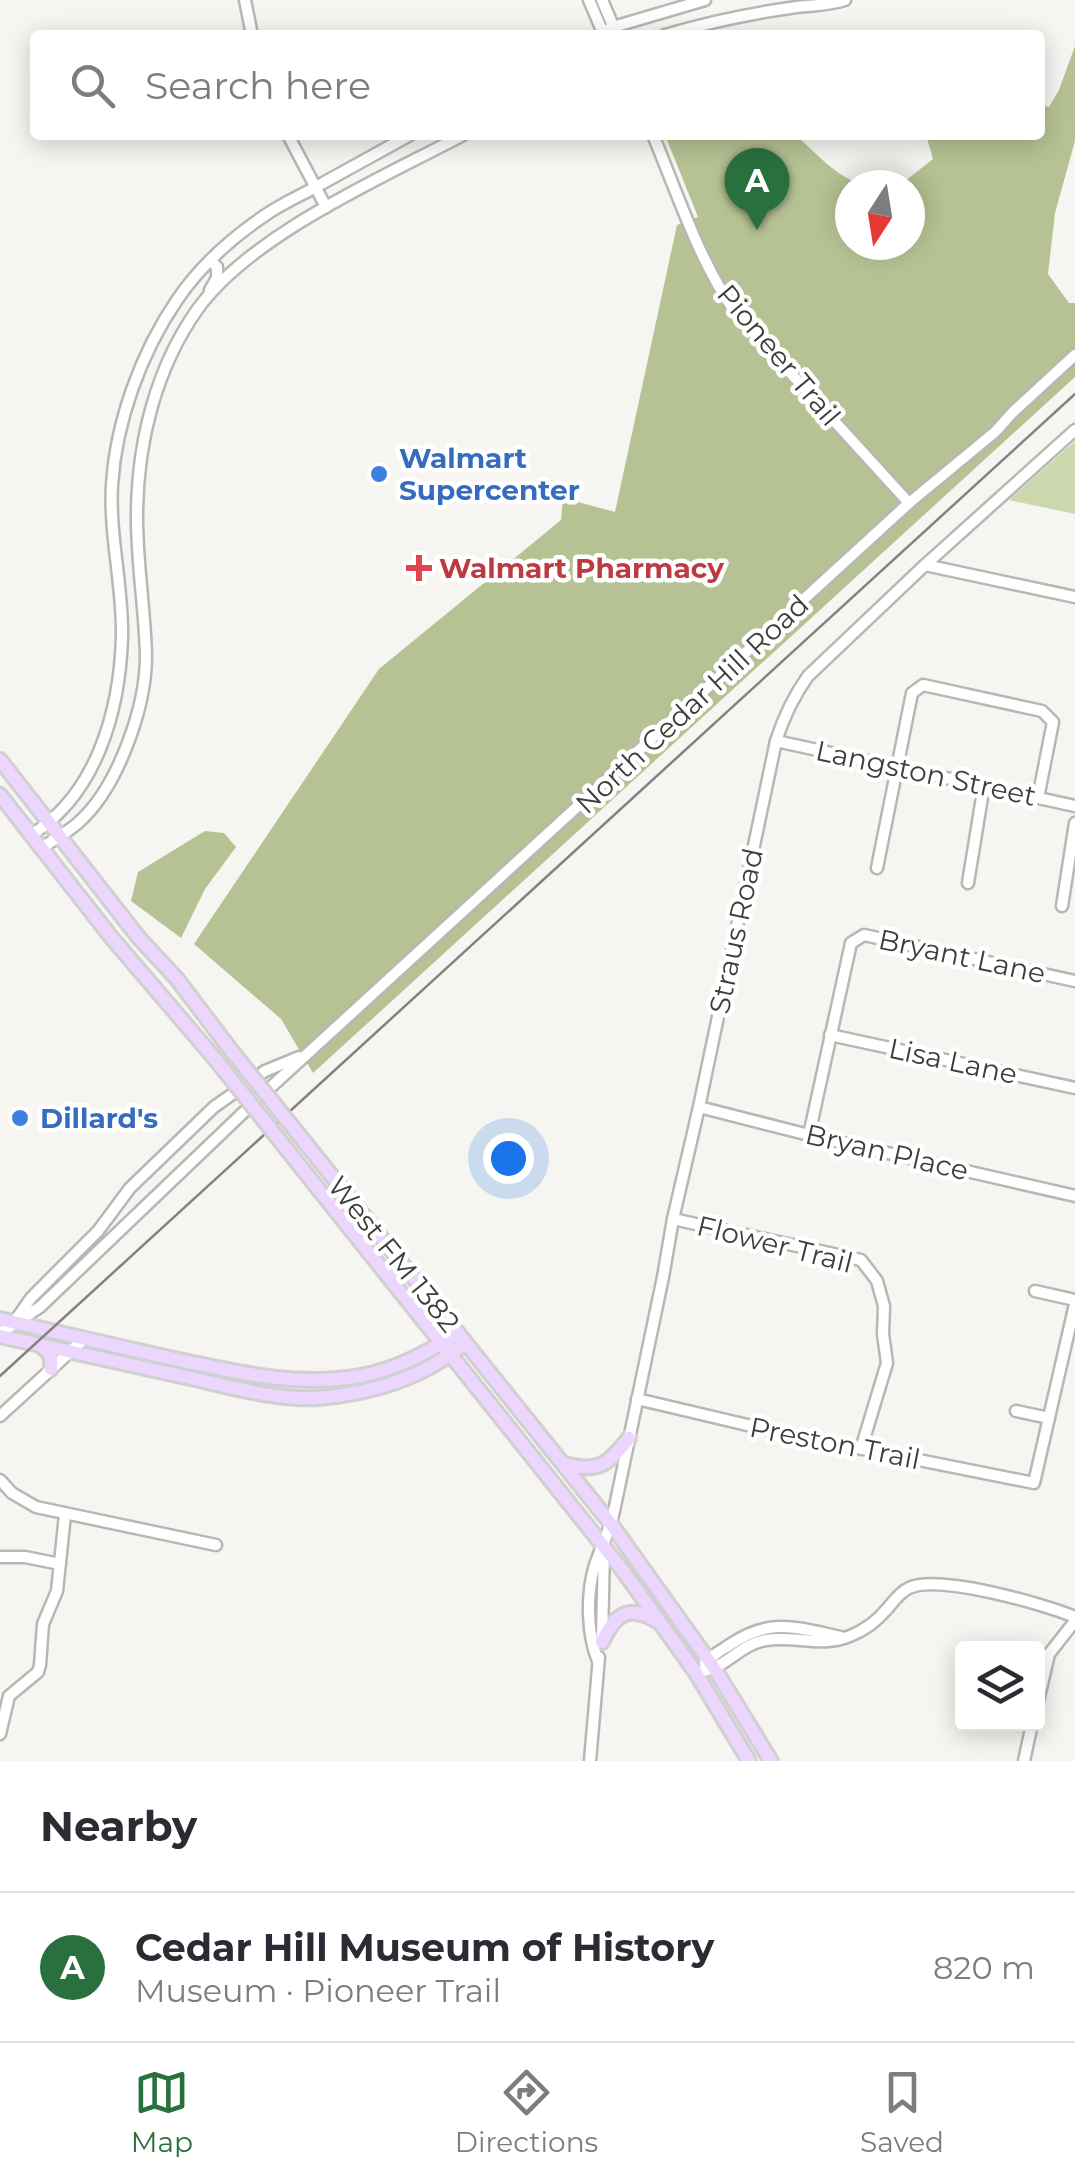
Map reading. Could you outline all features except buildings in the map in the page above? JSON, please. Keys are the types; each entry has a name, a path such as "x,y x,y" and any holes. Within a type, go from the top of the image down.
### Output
{"main road":[{"name":"West FM 1382","path":"0,760 611,1524 711,1664 771,1761"},
{"name":"West FM 1382","path":"0,795 604,1547 696,1673 749,1761"},
{"path":"7,1321 266,1378 312,1382 384,1370 462,1338"},
{"path":"0,1335 264,1394 315,1398 369,1390 414,1376 450,1356 462,1338"},
{"path":"35,1344 52,1358 51,1370"},
{"path":"562,1464 597,1467 614,1458 629,1438"},
{"path":"602,1642 611,1623 629,1612 648,1615 662,1624"}],"street":[{"path":"244,0 251,30"},
{"path":"589,0 605,30"},
{"path":"602,0 607,30"},
{"path":"616,30 705,0"},
{"path":"685,30 845,0"},
{"path":"290,140 326,207"},
{"path":"30,835 50,823 87,777 110,723 122,636 112,486 121,425 159,331 178,299 236,236 272,210 401,140"},
{"path":"199,308 266,245 326,207 453,140"},
{"name":"Pioneer Trail","path":"655,140 723,296 909,503"},
{"path":"41,848 78,822 95,804 124,752 140,703 146,659 137,513 145,435 154,397 170,360 217,278 217,267 212,261"},
{"name":"North Cedar Hill Road","path":"7,1321 40,1306 309,1053 909,503 995,432 1075,354"},
{"path":"133,389 154,397"},
{"name":"Straus Road","path":"604,1547 776,741 793,697 808,676 1075,430"},
{"path":"926,565 1075,596"},
{"path":"877,868 912,694 923,685 1042,711 1054,722 1038,798"},
{"name":"Langston Street","path":"776,741 1075,806"},
{"path":"968,883 984,785"},
{"path":"1062,906 1075,823"},
{"name":"Bryant Lane","path":"830,1035 850,944 864,934 1075,981"},
{"path":"809,1135 830,1035"},
{"name":"Lisa Lane","path":"830,1035 1075,1088"},
{"name":"North Cedar Hill Road","path":"0,1335 7,1321 98,1231 130,1188 214,1107 265,1071 309,1053"},
{"name":"Bryan Place","path":"699,1107 1075,1196"},
{"path":"191,1129 208,1146"},
{"path":"180,1140 195,1158"},
{"name":"Flower Trail","path":"673,1219 861,1260 877,1281 884,1306 887,1363 862,1449"},
{"path":"1016,1411 1049,1418 1075,1302 1036,1292"},
{"path":"0,1416 83,1340"},
{"name":"Preston Trail","path":"637,1399 1034,1484 1049,1418"},
{"path":"0,1480 36,1507 216,1545"},
{"path":"0,1734 4,1695 38,1672 43,1624 57,1591 65,1514"},
{"path":"590,1761 602,1642 604,1547"},
{"path":"598,1661 592,1646 590,1602 595,1566 604,1547"},
{"path":"0,1557 60,1564"},
{"path":"696,1673 759,1641 847,1638 874,1622 902,1592 922,1583 998,1594 1055,1609 1075,1619 1049,1654 1045,1671"},
{"path":"1024,1761 1030,1731"}],"green space":[{"path":"1075,46 1075,141 1055,213 1048,274 1069,303 1075,303 1075,377 313,1073 281,1019 194,944 379,669 561,520 563,498 615,512 677,225 698,217 667,140 801,140 835,170 835,260 925,260 925,170 919,170 933,159 927,140 1045,140 1045,106 1049,107"},
{"path":"1075,441 1075,514 1009,500"},
{"path":"205,831 224,833 236,847 205,889 181,938 131,901 138,872"}],"railway":[{"path":"0,1376 1075,394"}],"place":[{"name":"Cedar Hill Museum of History","path":"757,230"},
{"name":"Walmart Supercenter","path":"379,474"},
{"name":"Walmart Pharmacy","path":"419,568"},
{"name":"Dillard's","path":"20,1118"}]}
